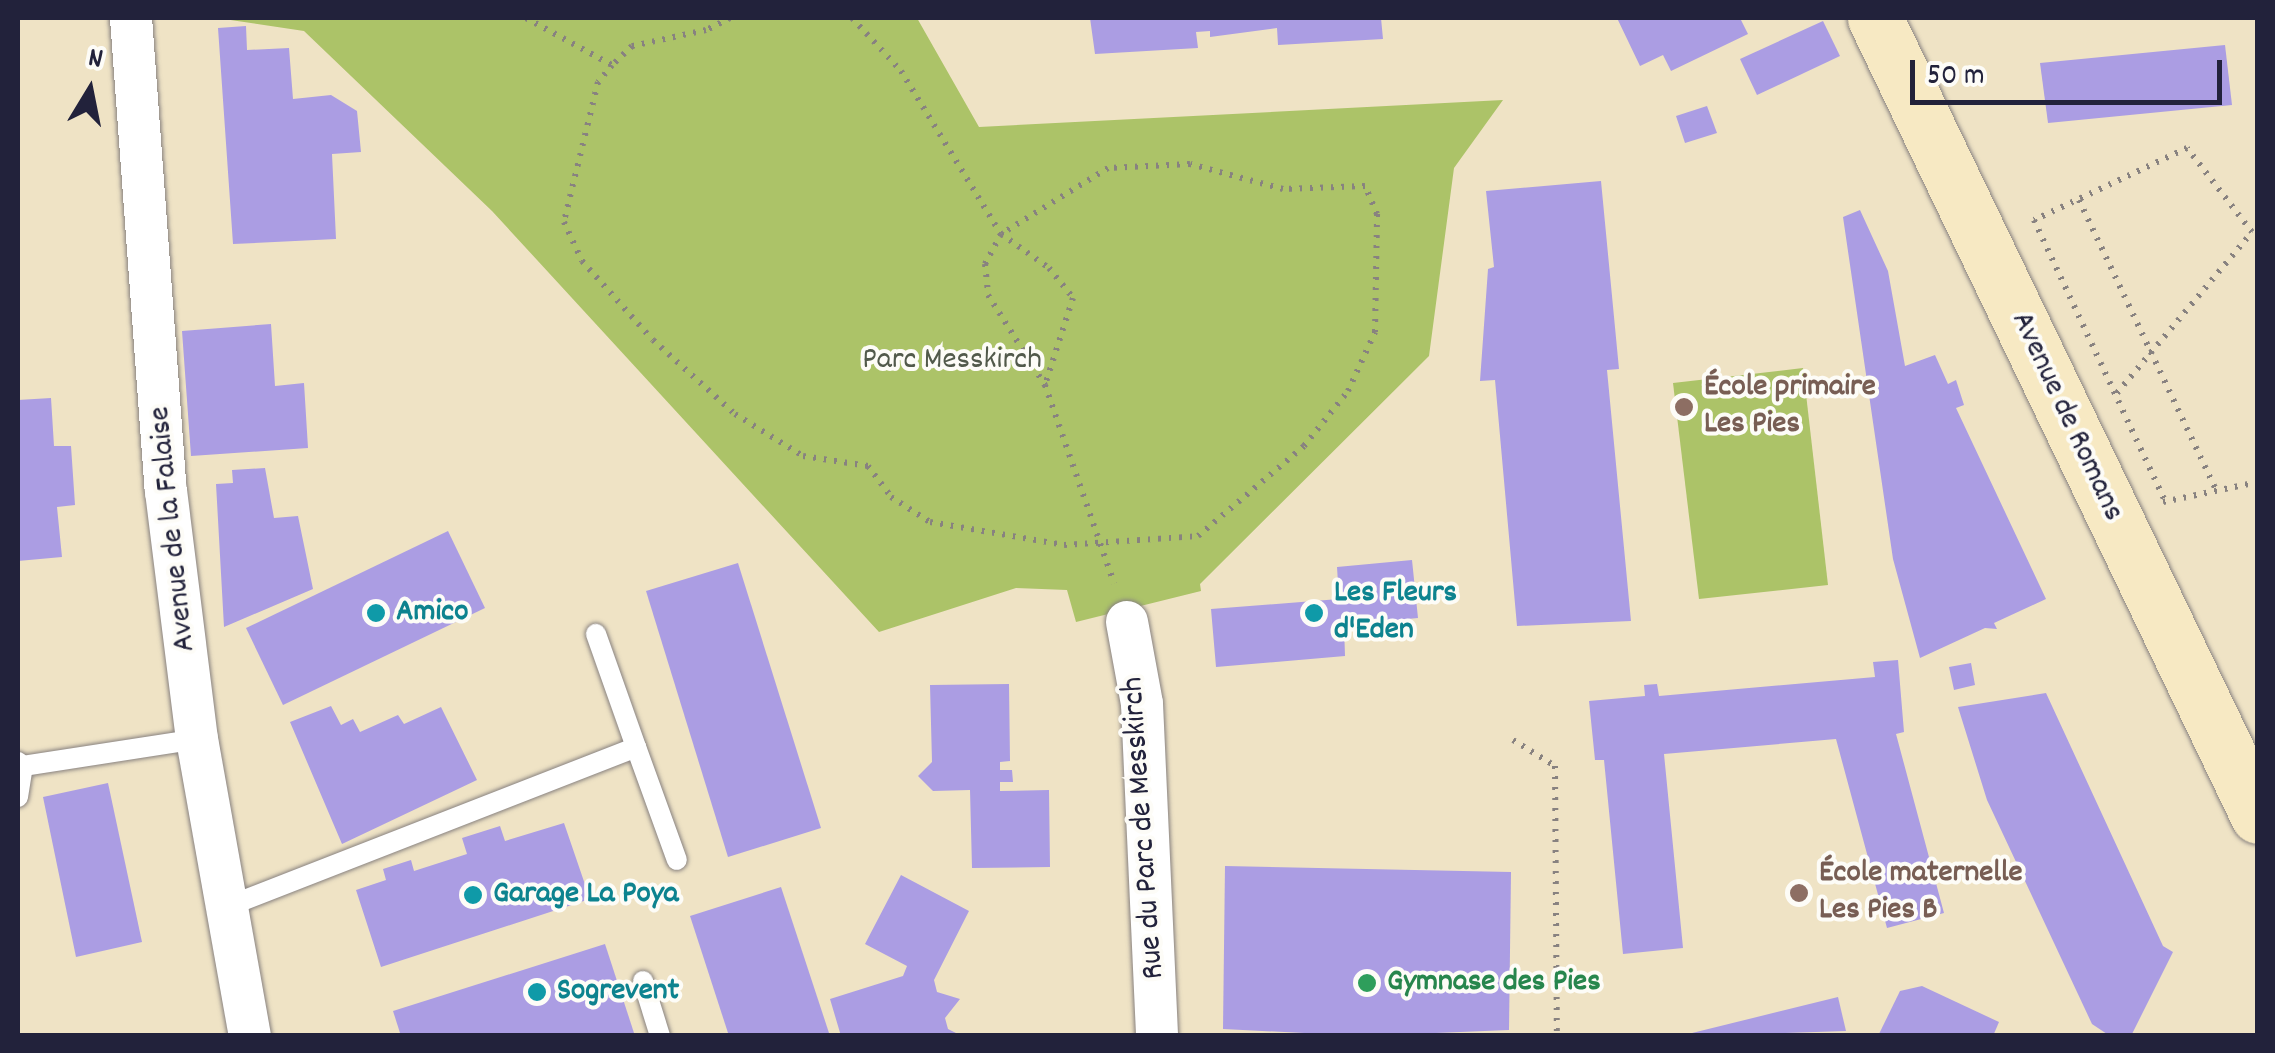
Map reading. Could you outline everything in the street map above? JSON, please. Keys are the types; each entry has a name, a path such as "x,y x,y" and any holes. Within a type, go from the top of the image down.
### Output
{"main road":[{"name":"Avenue de Romans","path":"1876,18 2258,816"}],"street":[{"name":"Avenue de la Falaise","path":"131,18 166,491 197,739 250,1036"},
{"name":"Rue du Parc de Messkirch","path":"1126,622 1142,704 1157,1036"}],"lane":[{"path":"596,634 677,860"},
{"path":"18,797 20,764 197,739"},
{"path":"229,906 636,748"},
{"path":"643,981 660,1036"}],"path":[{"path":"526,18 612,64"},
{"path":"730,18 706,30 632,46 612,64 598,82 564,222 582,261 653,340 735,414 803,456 868,466 891,496 930,522 1002,538 1102,543 1198,536 1304,446 1348,391 1375,332 1377,214 1365,186 1283,188 1190,164 1108,168 1001,234 985,264 988,295 1045,385 1102,543 1126,622"},
{"path":"852,18 902,70 1001,234 1050,268 1072,298 1045,385"},
{"path":"2116,393 2252,232 2186,148 2034,220 2166,500"},
{"path":"2079,200 2216,490"},
{"path":"2116,521 2166,500 2258,482"},
{"path":"1513,740 1554,766 1557,1036"}],"green space":[{"name":"Parc Messkirch","path":"217,18 917,18 979,127 1503,100 1454,168 1429,356 1200,584 1201,591 1076,622 1067,590 1016,588 879,632 492,211 304,31"},
{"path":"1803,368 1828,585 1699,599 1673,383"}],"building":[{"path":"1090,18 1381,18 1383,39 1278,45 1277,28 1210,37 1210,31 1196,32 1198,48 1095,54"},
{"path":"1617,18 1740,18 1748,34 1671,71 1663,55 1640,66"},
{"path":"1823,21 1840,56 1757,95 1740,59"},
{"path":"246,26 247,50 289,48 293,99 331,95 357,111 361,152 332,154 336,239 233,244 218,28"},
{"path":"2225,45 2232,105 2048,123 2040,63"},
{"path":"1707,106 1717,133 1685,143 1676,116"},
{"path":"1601,181 1619,369 1607,370 1631,621 1517,626 1495,380 1480,381 1488,269 1494,267 1486,191"},
{"path":"1860,210 1888,271 1905,366 1935,355 1948,384 1956,380 1964,405 1956,408 2046,599 1994,623 1997,629 1985,628 1920,658 1893,559 1843,217"},
{"path":"271,324 275,386 304,383 308,448 191,456 182,331"},
{"path":"51,398 54,446 71,446 75,505 57,507 62,557 18,561 18,400"},
{"path":"265,468 274,518 298,516 313,589 224,627 216,484 233,483 232,470"},
{"name":"Amico","path":"448,531 485,608 283,705 246,628"},
{"name":"Les Fleurs d'Eden","path":"1412,560 1418,618 1344,625 1345,656 1216,667 1211,609 1339,599 1337,567"},
{"path":"738,563 821,828 728,857 646,591"},
{"path":"1898,660 1904,732 1896,734 1944,913 1887,928 1836,739 1664,754 1683,948 1623,954 1604,760 1595,760 1589,701 1645,696 1644,685 1657,684 1659,696 1875,677 1873,662"},
{"path":"1971,663 1975,685 1954,690 1949,667"},
{"path":"1009,684 1010,761 1000,762 1000,770 1012,770 1013,782 1000,782 1000,791 1049,790 1050,867 972,868 970,790 933,791 918,776 932,762 930,685"},
{"path":"2046,693 2163,946 2173,952 2131,1036 2110,1036 2092,1024 1987,800 1958,707"},
{"path":"331,706 341,725 353,719 360,732 398,715 404,724 441,707 477,780 342,844 290,722"},
{"path":"108,783 142,942 76,957 43,797"},
{"name":"Garage La Poya","path":"564,823 590,899 381,967 356,890 386,880 383,869 411,860 414,871 467,854 462,838 500,826 505,841"},
{"name":"Gymnase des Pies","path":"1225,866 1511,872 1509,1030 1363,1036 1223,1029"},
{"path":"901,875 969,911 934,980 937,992 960,999 945,1018 948,1029 962,1036 841,1036 830,999 903,976 907,966 865,944"},
{"path":"781,887 830,1036 729,1036 690,916"},
{"name":"Sogrevent","path":"605,944 635,1036 401,1036 393,1011"},
{"path":"1922,986 1999,1022 1993,1036 1878,1036 1900,991"},
{"path":"1838,997 1846,1031 1688,1036 1688,1034"}],"place":[{"name":"École primaire Les Pies","path":"1684,407"},
{"name":"Amico","path":"376,613"},
{"name":"Les Fleurs d'Eden","path":"1314,613"},
{"name":"École maternelle Les Pies B","path":"1799,893"},
{"name":"Garage La Poya","path":"473,895"},
{"name":"Gymnase des Pies","path":"1367,983"},
{"name":"Sogrevent","path":"537,992"}]}
